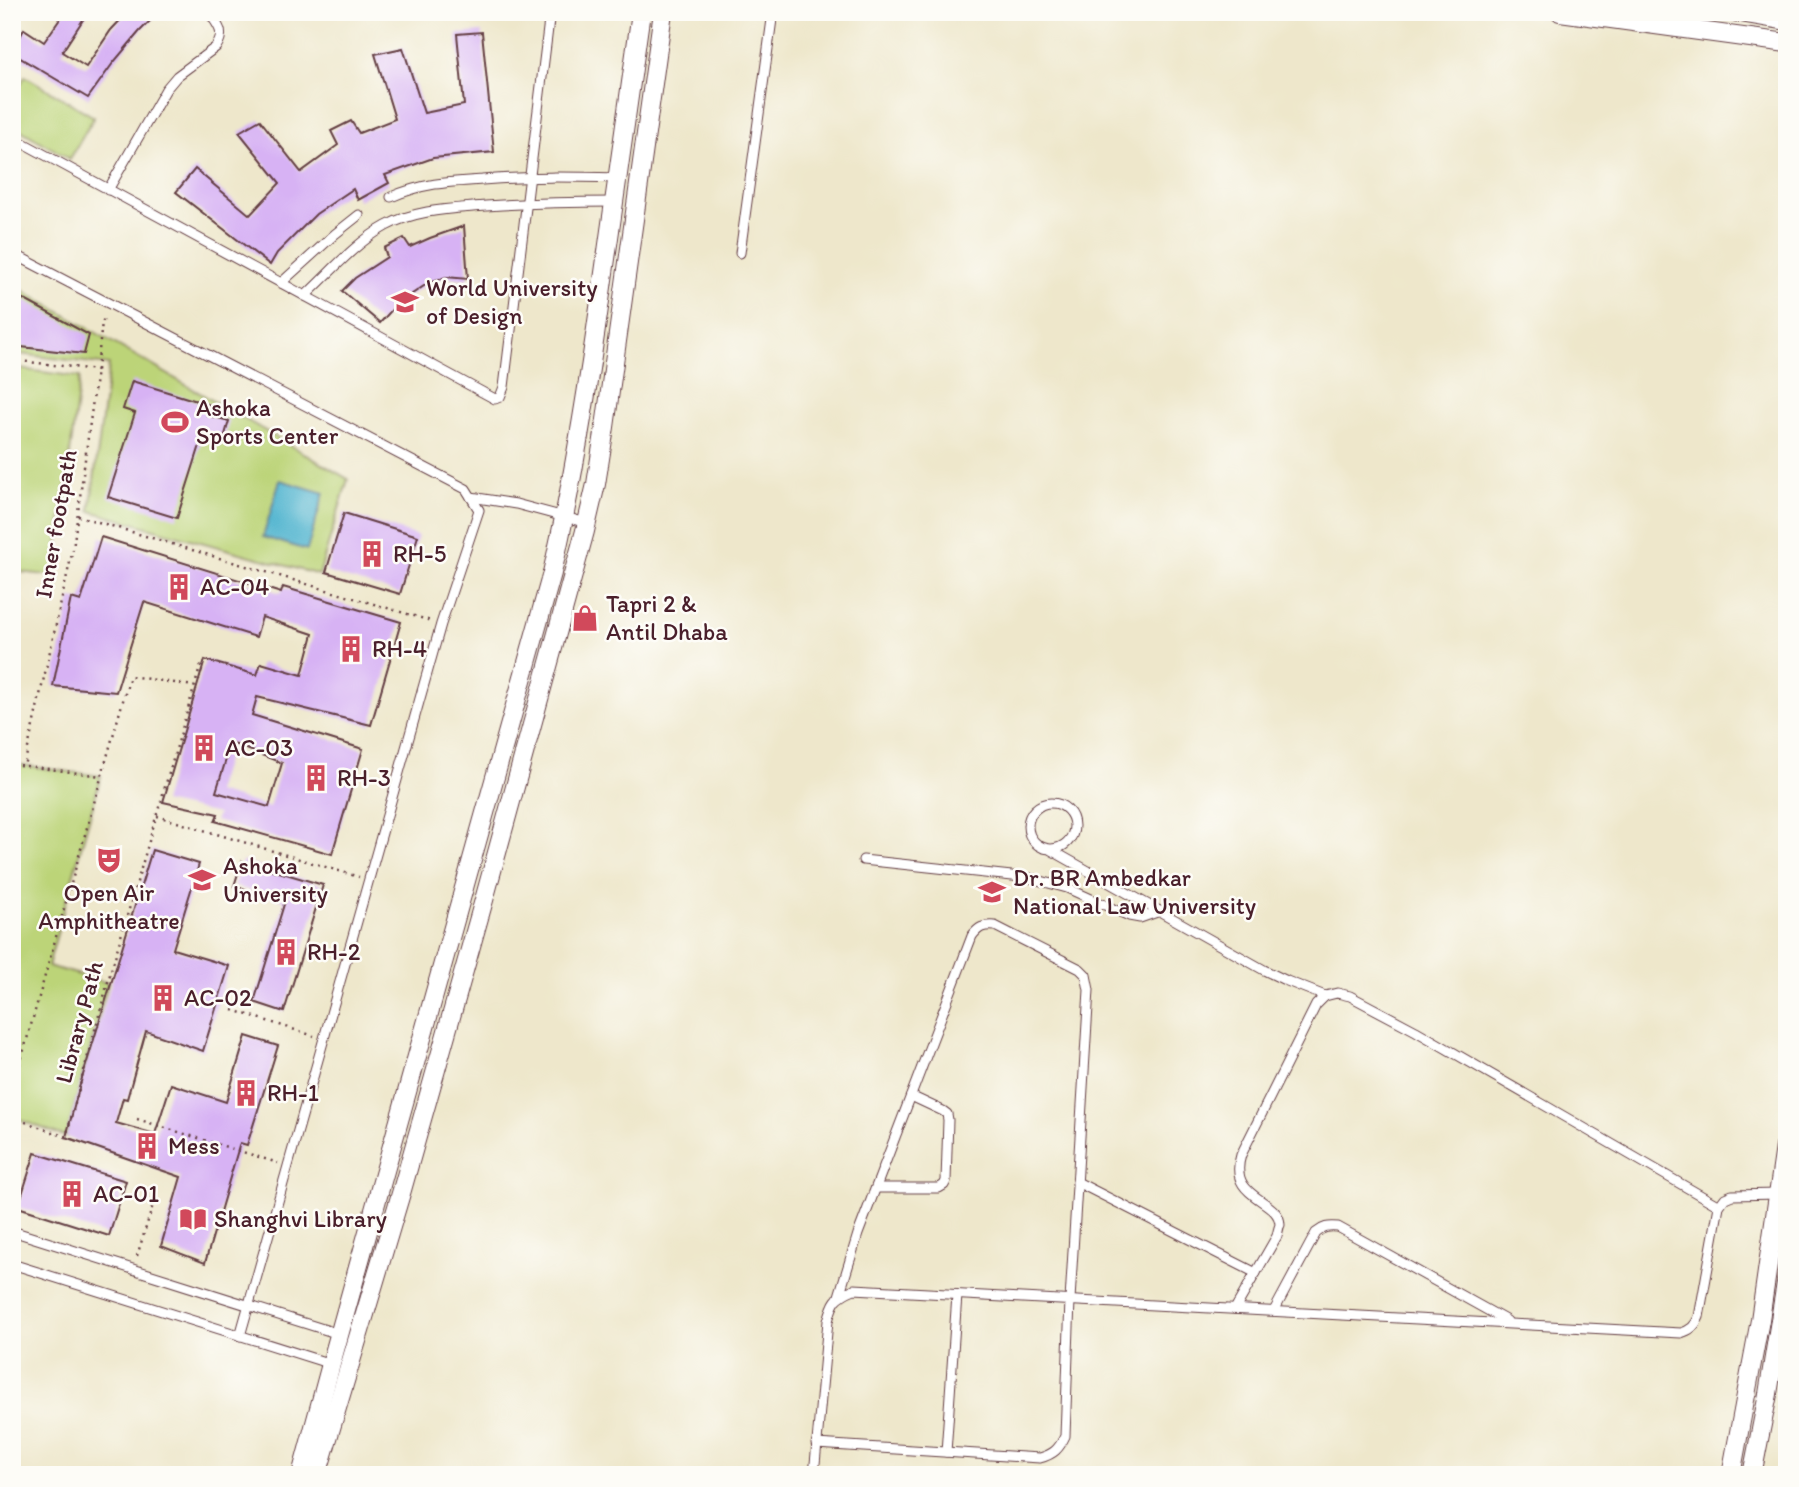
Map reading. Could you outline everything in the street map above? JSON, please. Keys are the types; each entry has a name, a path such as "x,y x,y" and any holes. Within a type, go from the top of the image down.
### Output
{"street":[{"path":"302,1475 548,587 565,517 586,401 641,12"},
{"path":"317,1475 402,1190 587,523 605,427 663,12"},
{"path":"1560,12 1787,43"},
{"path":"1734,12 1787,21"},
{"path":"1731,1475 1760,1320 1787,1132"},
{"path":"1752,1475 1785,1305 1787,1277"}],"lane":[{"path":"108,190 166,89 177,76 216,47 220,40 220,30 209,12"},
{"path":"12,137 495,399 500,397 504,387 550,12"},
{"path":"740,253 774,12"},
{"path":"391,197 411,188 434,183 530,176 618,178"},
{"path":"305,296 367,238 388,225 415,214 440,209 527,203 615,202"},
{"path":"281,284 359,215"},
{"path":"12,253 466,489 479,510 440,624 240,1336"},
{"path":"471,497 516,504 587,523"},
{"path":"1051,850 1065,845 1074,832 1072,816 1061,804 1038,807 1029,818 1027,826 1037,845 1051,850 1275,976 1325,996"},
{"path":"863,860 1030,878 1067,888 1129,916 1140,918 1160,911"},
{"path":"814,1475 816,1444 828,1321 831,1307 839,1296 854,1245 972,936 979,927 995,926 1080,969 1086,975 1089,990 1070,1300 1065,1436 1059,1448 1051,1455 1040,1458 816,1444"},
{"path":"1235,1309 1277,1236 1280,1226 1278,1217 1247,1189 1239,1177 1241,1154 1316,1005 1325,996 1337,993 1350,996 1416,1031 1719,1206"},
{"path":"876,1188 939,1188 946,1181 947,1114 911,1096"},
{"path":"1077,1182 1256,1273"},
{"path":"839,1296 854,1289 1681,1333 1695,1325 1699,1317 1719,1206 1725,1198 1732,1195 1778,1194"},
{"path":"1274,1311 1316,1233 1329,1226 1338,1227 1511,1323"},
{"path":"12,1231 339,1334"},
{"path":"12,1264 331,1364"},
{"path":"946,1452 957,1295"}],"path":[{"name":"Inner footpath","path":"24,766 73,549 102,322 115,306"},
{"path":"12,360 97,370"},
{"path":"77,516 440,624"},
{"name":"Library Path","path":"12,1117 66,1138 112,967 202,660"},
{"path":"12,1092 130,676 194,686"},
{"path":"12,764 101,776"},
{"path":"157,816 369,880"},
{"path":"233,1010 324,1039"},
{"path":"137,1119 288,1167"},
{"path":"133,1269 156,1192"}],"green space":[{"path":"25,76 94,117 70,159 12,125 12,98"},
{"name":"Ashoka Sports Center","path":"12,284 348,479 319,575 90,511 109,365 12,353"},
{"path":"12,368 80,377 54,576 12,571"},
{"path":"12,764 101,776 48,966 108,983 66,1137 12,1117"}],"water":[{"path":"280,480 324,493 307,550 263,537"}],"building":[{"path":"65,12 88,12 62,52 86,67 111,30 128,12 159,12 113,63 88,98 12,53 24,29 44,42"},
{"path":"482,32 494,152 433,158 385,175 389,183 358,200 353,189 316,214 277,253 270,265 176,192 195,169 250,215 280,183 239,132 260,120 301,172 338,145 331,131 351,121 359,133 395,119 375,54 403,48 424,113 464,105 457,34"},
{"path":"464,226 468,279 446,277 427,284 396,305 380,323 342,291 355,278 387,257 384,248 404,238 410,247"},
{"path":"12,293 89,335 84,354 12,346"},
{"path":"132,381 210,405 207,415 229,421 222,445 202,439 177,518 108,497 135,413 123,409"},
{"name":"RH-5","path":"344,513 418,536 400,594 326,572"},
{"path":"101,537 281,593 283,587 401,622 371,725 257,697 252,715 363,749 332,854 215,821 218,814 163,802 205,660 257,675 261,663 302,675 313,634 262,617 256,637 144,602 116,692 53,686 71,598 81,601","holes":["231,743 282,763 269,807 216,792"]},
{"path":"152,850 199,864 173,949 229,966 203,1051 146,1031 127,1099 123,1098 116,1123 155,1134 171,1084 226,1102 246,1036 278,1046 247,1145 240,1143 205,1263 161,1246 181,1177 66,1137"},
{"name":"RH-2","path":"242,861 323,885 284,1012 254,1002 285,901 234,886"},
{"name":"AC-01","path":"35,1153 126,1181 109,1236 18,1207"}],"place":[{"name":"World University of Design","path":"405,302"},
{"name":"Ashoka Sports Center","path":"175,422"},
{"name":"RH-5","path":"372,554"},
{"name":"AC-04","path":"179,587"},
{"name":"Tapri 2 & Antil Dhaba","path":"585,618"},
{"name":"RH-4","path":"351,649"},
{"name":"AC-03","path":"204,748"},
{"name":"RH-3","path":"316,778"},
{"name":"Open Air Amphitheatre","path":"109,860"},
{"name":"Ashoka University","path":"202,880"},
{"name":"Dr. BR Ambedkar National Law University","path":"992,892"},
{"name":"RH-2","path":"286,952"},
{"name":"AC-02","path":"163,998"},
{"name":"RH-1","path":"246,1093"},
{"name":"Mess","path":"147,1146"},
{"name":"AC-01","path":"72,1194"},
{"name":"Shanghvi Library","path":"193,1219"}]}
